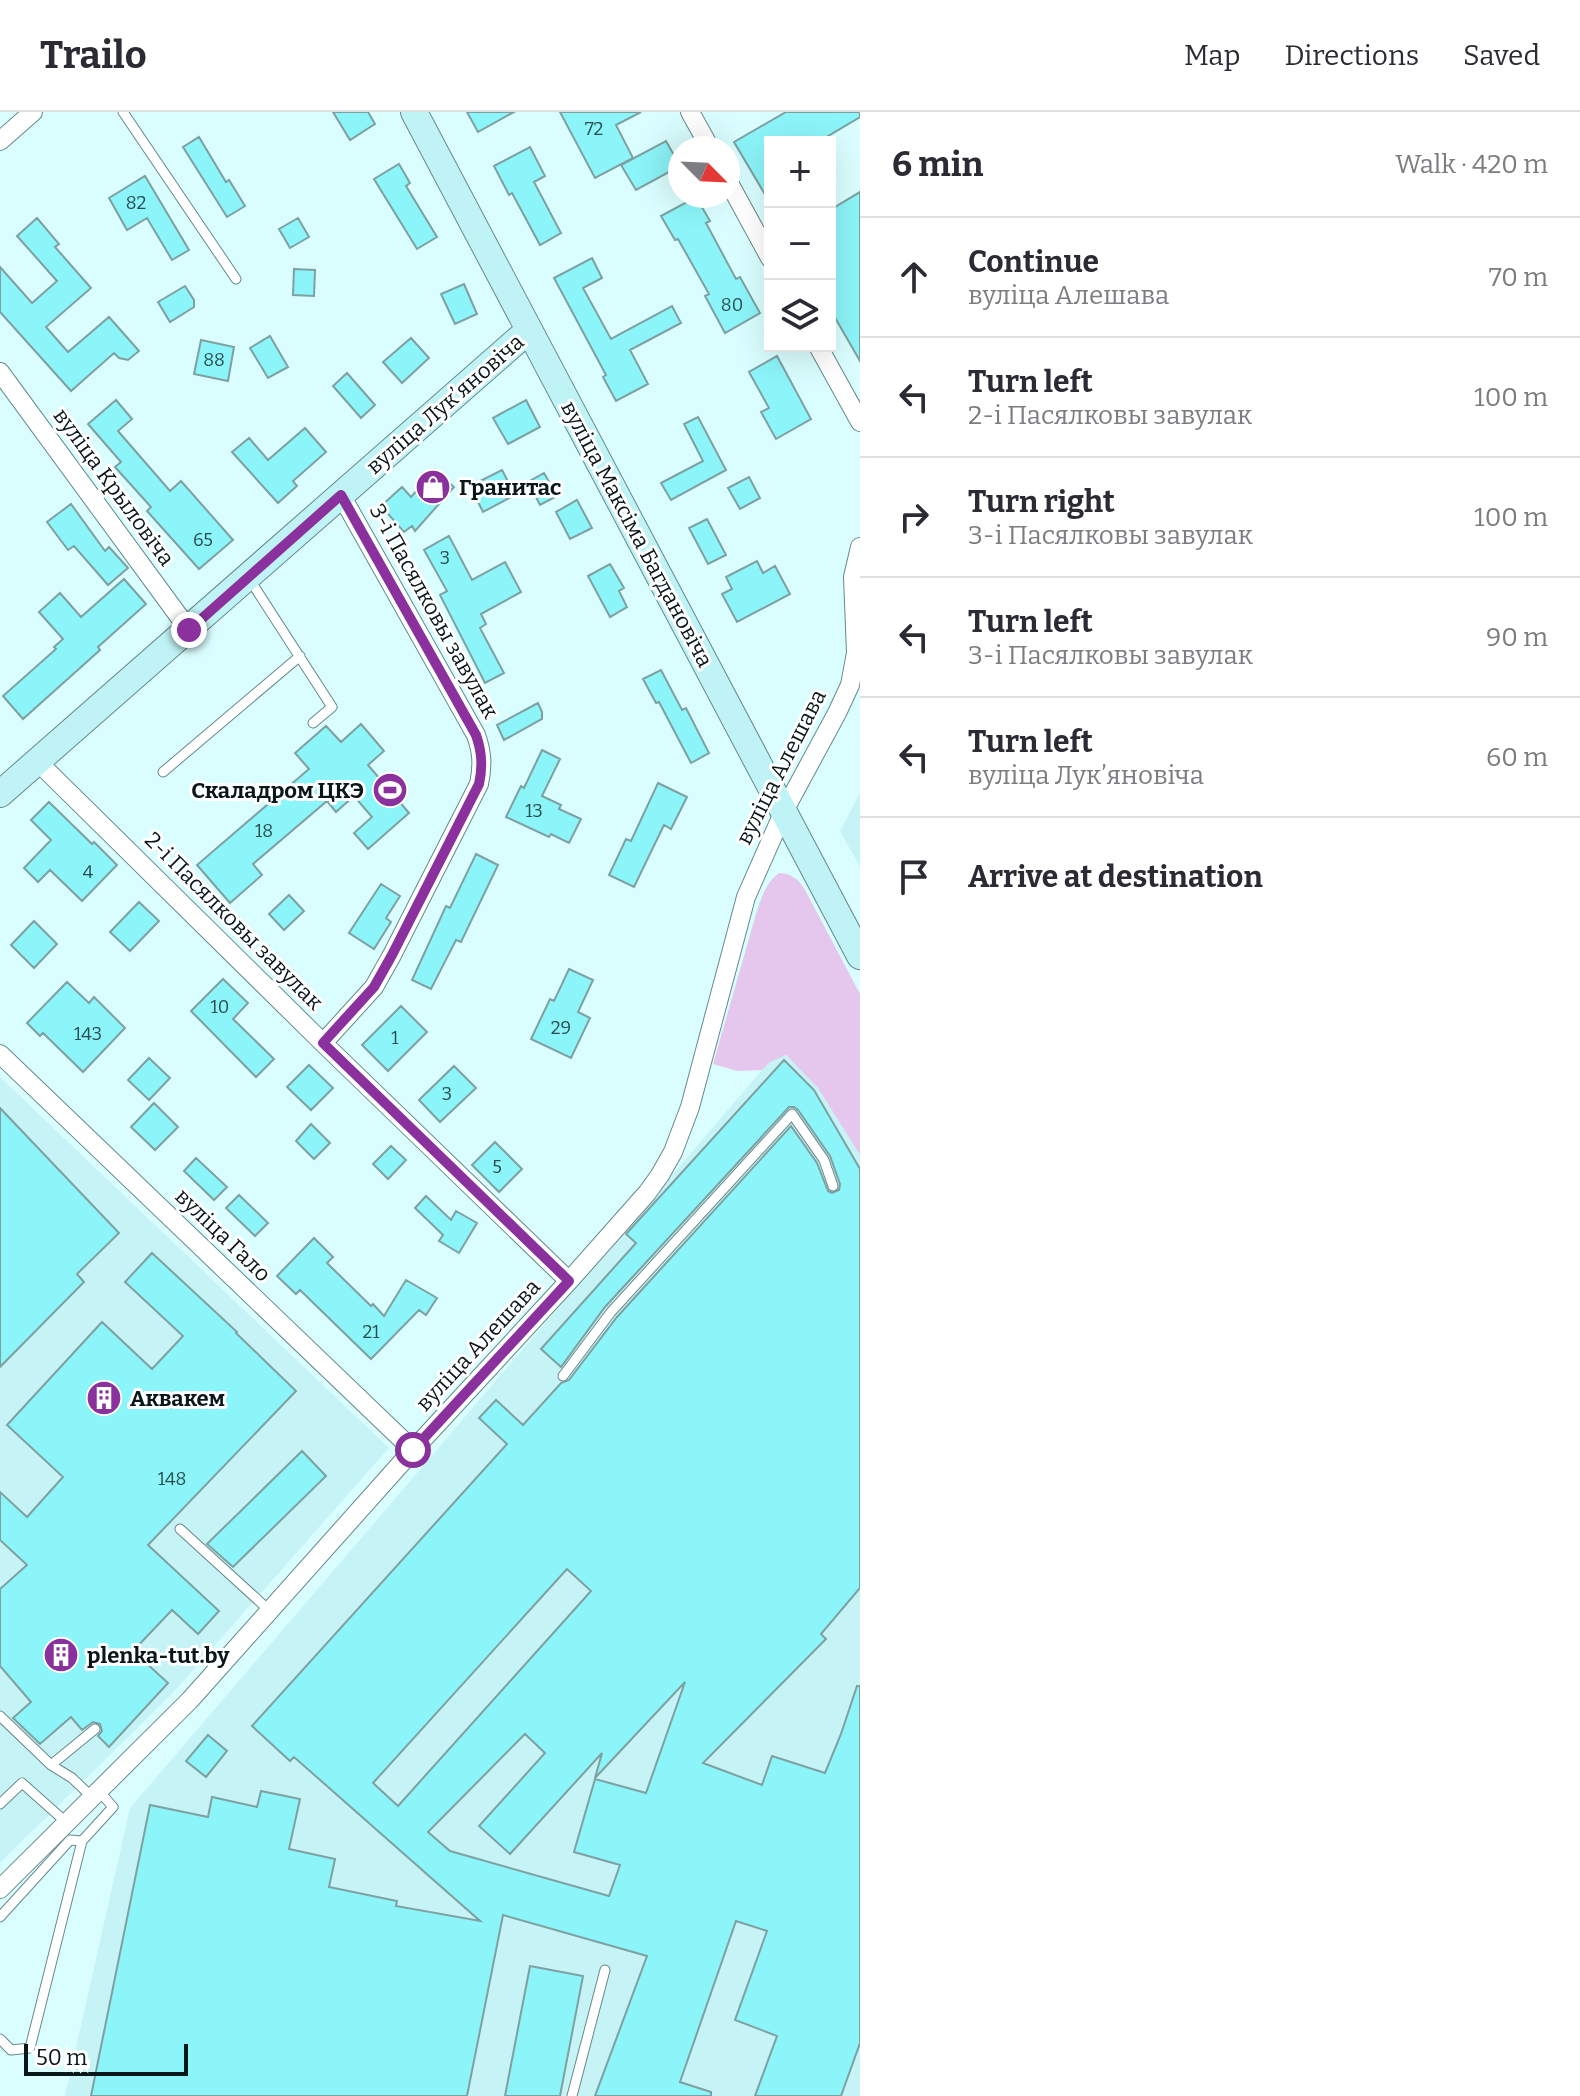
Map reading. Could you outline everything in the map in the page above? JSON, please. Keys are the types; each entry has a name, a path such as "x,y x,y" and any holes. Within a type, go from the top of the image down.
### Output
{"main road":[{"name":"вуліца Максіма Багдановіча","path":"414,112 860,956"},
{"name":"вуліца Лукʼяновіча","path":"0,794 529,330"}],"street":[{"path":"0,141 33,112"},
{"path":"690,112 703,136"},
{"path":"740,203 764,247"},
{"path":"821,352 860,422"},
{"name":"вуліца Крыловіча","path":"0,372 189,630"},
{"name":"3-і Пасялковы завулак","path":"323,1043 374,987 479,784 482,767 476,735 341,495"},
{"name":"вуліца Алешава","path":"0,1889 190,1700 647,1193 673,1152 690,1107 746,897 784,811 845,697 854,671 858,650 853,577 860,547"},
{"name":"2-і Пасялковы завулак","path":"37,761 569,1281"},
{"name":"вуліца Гало","path":"0,1054 413,1450"}],"lane":[{"path":"123,112 236,279"},
{"path":"248,577 332,707 313,723"},
{"path":"163,772 300,656"},
{"path":"563,1376 611,1312 792,1114 824,1160 833,1186"},
{"path":"180,1529 270,1611"},
{"path":"0,1716 51,1765 113,1807 82,1841 30,2048 11,2050 0,2039"},
{"path":"51,1765 95,1729"},
{"path":"0,1804 22,1783 67,1823"},
{"path":"0,1917 70,1840 82,1841"},
{"path":"572,2096 605,1970"}],"shaded area":[{"path":"860,793 860,867 840,831"},
{"path":"779,873 794,877 804,888 860,994 860,1155 818,1088 786,1055 770,1062 762,1070 737,1071 713,1064 760,903 767,886"},
{"path":"783,1055 818,1088 860,1155 860,2096 65,2096 130,1808 762,1070"},
{"path":"0,1077 389,1448 173,1693 0,1863"}],"building":[{"path":"333,112 368,112 375,124 350,140"},
{"path":"467,112 514,112 478,132"},
{"path":"560,112 641,112 616,125 633,158 595,178"},
{"path":"786,112 860,112 860,117 828,136 764,136 764,193 740,152 740,139"},
{"path":"199,137 226,182 229,180 245,206 227,217 183,147"},
{"path":"666,141 668,145 668,173 636,190 621,165"},
{"path":"530,147 545,176 534,182 561,233 540,245 494,166"},
{"path":"399,164 410,183 406,186 437,237 417,249 374,179"},
{"path":"145,176 189,250 172,260 147,218 127,230 109,198"},
{"path":"860,192 860,361 836,319 836,206"},
{"path":"676,208 702,208 710,221 706,223 736,279 740,277 760,313 725,333 705,296 709,294 678,239 675,240 661,216"},
{"path":"37,218 59,244 55,247 91,288 46,327 68,352 109,317 139,351 128,360 114,353 71,391 0,312 0,267 32,303 57,281 17,236"},
{"path":"298,218 309,237 290,248 279,229"},
{"path":"592,258 602,278 583,288 611,339 672,306 681,323 630,350 648,384 616,401 603,377 606,375 554,278"},
{"path":"294,269 315,270 314,296 293,295"},
{"path":"464,284 477,314 455,324 441,294"},
{"path":"185,286 194,300 194,307 170,322 158,302"},
{"path":"270,336 288,367 268,378 250,348"},
{"path":"411,338 429,358 402,383 383,362"},
{"path":"201,340 234,347 228,381 194,374"},
{"path":"777,356 811,419 776,439 761,412 769,408 749,372"},
{"path":"347,373 375,405 361,418 333,386"},
{"path":"116,400 132,419 118,431 170,491 181,481 233,540 199,569 147,511 151,507 115,467 121,462 88,424"},
{"path":"526,400 540,427 508,444 493,418"},
{"path":"698,417 726,470 671,500 661,483 703,461 684,424"},
{"path":"305,428 326,452 293,481 297,486 278,503 232,452 249,438 268,460"},
{"path":"435,470 454,487 415,531 412,526 404,532 381,506 402,487 411,497"},
{"path":"502,470 515,495 483,512 470,486"},
{"path":"544,473 557,496 540,505 528,482"},
{"path":"749,477 760,498 740,509 728,488"},
{"path":"577,500 592,528 570,539 556,512"},
{"path":"71,504 105,551 109,547 128,568 108,585 74,546 68,550 47,522"},
{"path":"707,519 726,555 708,564 689,528"},
{"path":"449,536 472,580 505,562 521,592 481,614 486,624 480,628 504,673 485,683 440,595 447,591 424,550"},
{"path":"757,561 763,573 775,566 790,594 737,622 722,594 732,589 726,577"},
{"path":"610,564 624,588 619,591 627,607 610,617 588,576"},
{"path":"124,579 146,604 23,719 3,696 56,649 54,647 63,639 39,612 60,593 81,617"},
{"path":"661,670 682,710 686,708 709,753 691,763 659,702 656,703 643,679"},
{"path":"538,703 542,719 504,740 497,725"},
{"path":"361,724 384,751 368,765 409,813 368,849 354,833 372,817 354,796 336,812 327,801 253,864 262,875 230,903 197,865 309,769 295,753 326,726 341,742"},
{"path":"542,750 560,759 542,796 561,805 559,809 581,819 569,843 506,817"},
{"path":"658,783 687,797 671,829 664,825 634,887 609,875 626,839 631,841"},
{"path":"49,802 117,865 82,901 50,870 38,882 24,868 51,840 31,820"},
{"path":"476,854 498,865 461,942 456,940 431,989 412,980 446,906 450,908"},
{"path":"381,884 400,896 386,918 391,922 374,949 349,933"},
{"path":"289,895 304,911 284,930 269,914"},
{"path":"139,902 159,921 130,951 110,932"},
{"path":"34,921 57,944 34,968 11,945"},
{"path":"569,969 593,980 578,1012 590,1018 571,1058 531,1039"},
{"path":"223,979 248,1003 233,1019 274,1059 256,1077 191,1011"},
{"path":"67,982 89,1003 94,997 125,1028 83,1072 43,1033 40,1036 27,1023"},
{"path":"401,1006 427,1032 388,1071 362,1045"},
{"path":"149,1058 170,1078 149,1100 128,1080"},
{"path":"784,1060 814,1090 860,1169 860,1588 821,1634 826,1639 703,1763 762,1785 772,1756 825,1773 857,1686 860,1686 860,2043 841,2096 755,2096 777,2036 735,2020 767,1931 736,1921 680,2082 711,2092 711,2096 595,2096 647,1956 503,1915 467,2096 91,2096 150,1805 208,1817 212,1797 257,1807 261,1791 300,1799 289,1849 335,1859 329,1887 397,1901 396,1906 480,1921 294,1757 290,1761 252,1726 507,1444 479,1418 496,1400 523,1425 561,1383 569,1380 617,1317 791,1126 817,1163 828,1191 839,1190 840,1184 830,1156 798,1110 789,1107 605,1307 561,1367 541,1349 636,1243 626,1234","holes":["567,1569 591,1591 398,1806 373,1783","685,1682 646,1793 595,1779 574,1852 620,1865 609,1896 450,1851 428,1832 525,1734 545,1753 479,1826 510,1854 602,1753 595,1778"]},
{"path":"309,1065 333,1088 311,1110 287,1087"},
{"path":"454,1066 476,1088 440,1122 419,1100"},
{"path":"154,1103 178,1127 155,1150 131,1127"},
{"path":"0,1108 119,1233 77,1274 84,1282 0,1367"},
{"path":"311,1124 330,1143 314,1159 296,1141"},
{"path":"495,1142 522,1169 499,1192 472,1165"},
{"path":"391,1146 406,1160 388,1179 373,1164"},
{"path":"196,1158 227,1187 214,1200 184,1171"},
{"path":"239,1195 268,1223 255,1236 226,1208"},
{"path":"426,1196 451,1220 456,1211 477,1223 459,1253 439,1241 443,1235 415,1208"},
{"path":"314,1238 333,1257 327,1263 384,1316 406,1280 437,1298 426,1315 419,1310 371,1359 300,1290 296,1294 277,1276"},
{"path":"152,1253 296,1391 148,1545 219,1611 198,1634 172,1610 133,1651 168,1683 109,1747 98,1736 102,1731 100,1724 93,1722 82,1730 71,1717 40,1744 13,1718 31,1702 0,1666 0,1589 27,1565 0,1540 0,1492 27,1517 63,1477 7,1425 102,1322 152,1369 183,1336 125,1282"},
{"path":"302,1451 326,1476 233,1567 207,1544"},
{"path":"208,1735 227,1751 206,1777 186,1761"},
{"path":"530,1966 583,1976 560,2096 505,2096"}],"place":[{"name":"Гранитас","path":"433,487"},
{"name":"Скаладром ЦКЭ","path":"390,790"},
{"name":"Аквакем","path":"104,1398"},
{"name":"plenka-tut.by","path":"61,1655"}],"route":[{"path":"189,630 341,495 476,735 481,751 479,784 392,955 374,987 323,1043 569,1281 413,1450"}]}
